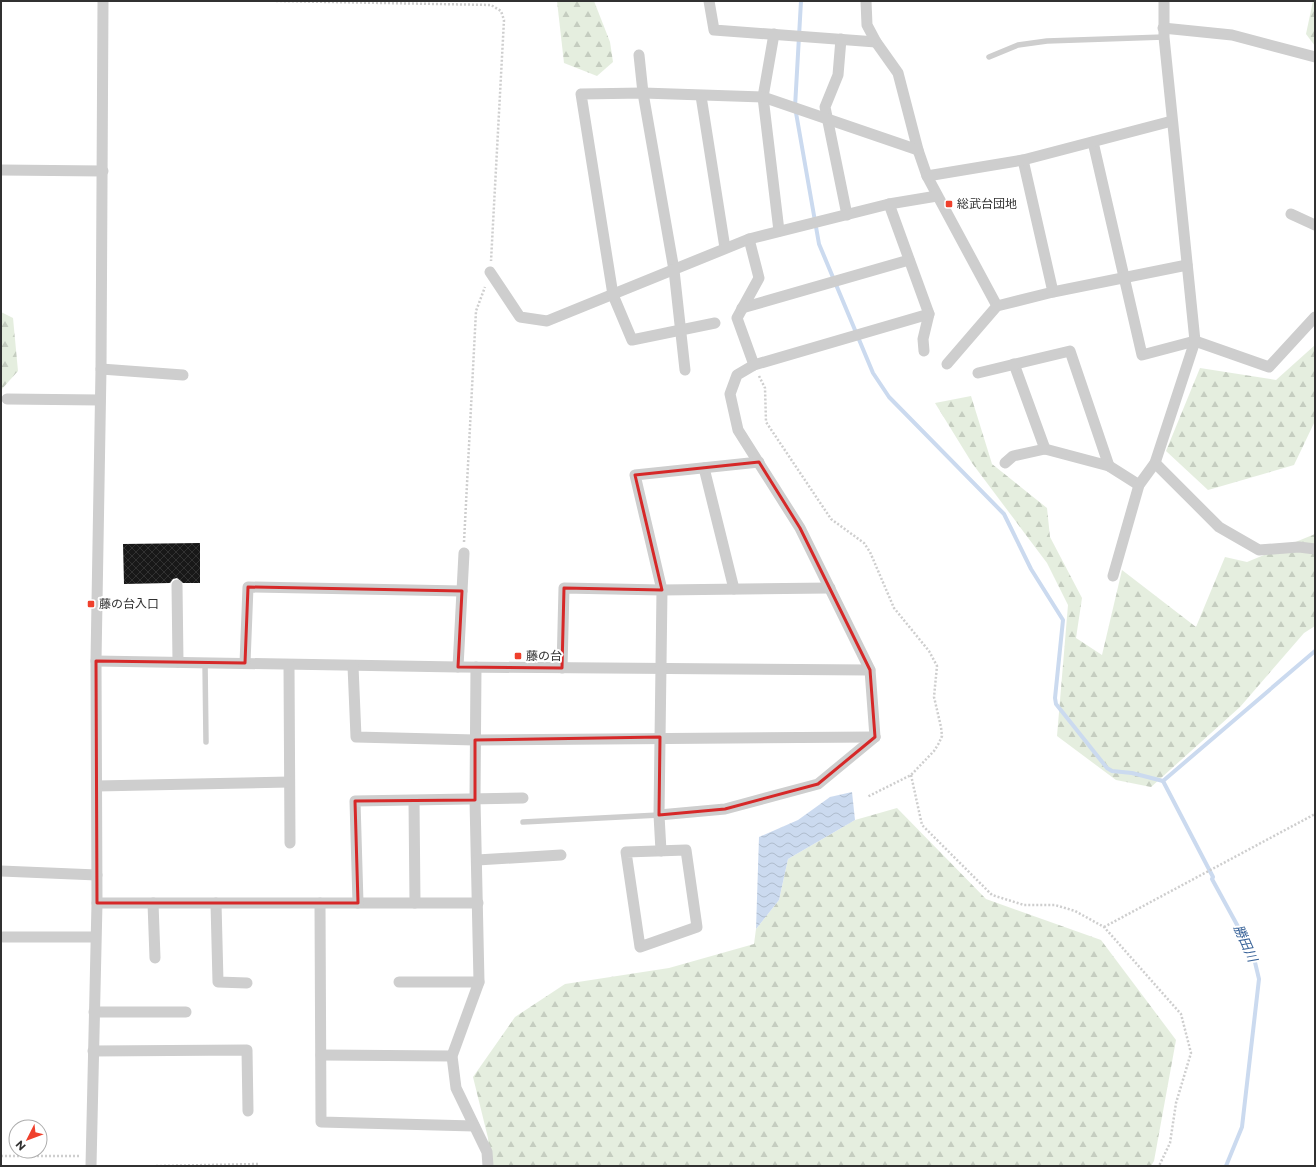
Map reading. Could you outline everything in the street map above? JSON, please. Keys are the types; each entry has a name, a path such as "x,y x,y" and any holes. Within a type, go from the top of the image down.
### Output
{"street":[{"path":"91,1161 95,937 98,903 96,661 101,369 103,1"},
{"path":"709,1 714,30 876,42"},
{"path":"866,1 867,25 876,42 898,73 918,150 927,176 997,306"},
{"path":"1113,576 1139,485 1155,463 1195,341 1172,121 1164,32 1164,1"},
{"path":"1164,32 1232,35 1315,57"},
{"path":"774,34 763,97 779,231"},
{"path":"841,39 838,75 825,107 826,118 847,215"},
{"path":"639,55 643,93 674,270 682,330 685,370"},
{"path":"715,323 632,340 613,296 582,94 643,93 763,97 918,150"},
{"path":"701,96 725,248"},
{"path":"927,176 1023,160 1172,121"},
{"path":"1093,142 1142,355 1195,341 1268,367 1315,317"},
{"path":"1023,160 1053,292"},
{"path":"1,170 103,171"},
{"path":"490,272 520,316 547,321 613,296 749,239 889,204 937,196"},
{"path":"889,204 929,314 923,339 924,351"},
{"path":"1291,214 1315,225"},
{"path":"749,239 759,278 738,318 754,365"},
{"path":"742,308 910,260"},
{"path":"947,364 997,306 1053,292 1187,265"},
{"path":"876,737 870,670 800,528 738,430 730,394 738,375 754,365 929,314"},
{"path":"978,372 1070,351 1109,466"},
{"path":"1014,364 1045,449"},
{"path":"101,369 183,375"},
{"path":"8,399 100,400"},
{"path":"1005,463 1013,456 1045,449 1109,466 1139,485"},
{"path":"661,850 659,815 662,590 635,475 759,462"},
{"path":"1155,463 1219,527 1259,550 1299,547 1315,549"},
{"path":"704,468 734,589"},
{"path":"458,667 464,553"},
{"path":"177,585 178,662"},
{"path":"245,663 248,587 462,591"},
{"path":"562,668 564,588 662,590 830,588"},
{"path":"96,661 353,666 870,670"},
{"path":"289,665 290,843"},
{"path":"353,666 356,737 475,740 660,737 876,737"},
{"path":"476,667 475,800 479,982 452,1056 456,1088 487,1152 488,1166"},
{"path":"659,815 725,809 818,784 876,737"},
{"path":"97,786 289,782"},
{"path":"358,903 355,801 523,798"},
{"path":"414,801 415,903"},
{"path":"661,850 686,850 697,927 640,947 626,852 661,850"},
{"path":"477,860 561,855"},
{"path":"1,871 97,875"},
{"path":"98,903 478,903"},
{"path":"153,903 155,958"},
{"path":"216,903 218,982 247,983"},
{"path":"320,903 321,1122 474,1126"},
{"path":"3,937 95,937"},
{"path":"399,982 479,982"},
{"path":"94,1012 186,1012"},
{"path":"93,1051 247,1050 248,1110"},
{"path":"321,1055 452,1056"}],"lane":[{"path":"989,57 1018,45 1047,41 1164,32"},
{"path":"205,662 206,742"},
{"path":"523,822 659,815"}],"path":[{"path":"276,1 491,4 501,11 504,20 490,272 476,311 464,553"},
{"path":"754,365 765,388 766,422 831,519 864,544 870,552 894,608 929,651 937,666 934,704 941,727 942,736 934,751 911,774 867,797"},
{"path":"911,774 922,825 992,895 1024,905 1055,905 1075,911 1104,927 1181,1014 1191,1053 1176,1103 1170,1143 1159,1166"},
{"path":"1104,927 1315,814"},
{"path":"1,1156 91,1161"},
{"path":"156,1166 258,1164"}],"highlighted area":[{"path":"759,462 800,528 870,670 875,737 818,784 725,809 659,815 660,737 475,740 475,800 355,801 358,903 97,903 96,661 245,663 248,587 462,591 458,667 562,668 564,588 662,590 635,475"}],"green space":[{"path":"557,1 594,1 610,42 613,62 597,76 564,63"},
{"path":"1313,1 1315,1 1315,46 1306,34"},
{"path":"1,312 13,318 18,371 1,390"},
{"path":"1315,345 1315,421 1294,465 1208,490 1166,451 1200,368 1276,380"},
{"path":"971,396 992,464 1047,508 1050,537 1082,598 1076,638 1102,655 1122,570 1196,627 1225,557 1247,562 1315,534 1315,626 1304,633 1240,707 1151,787 1116,780 1057,736 1068,605 1047,563 972,463 935,403"},
{"path":"897,808 986,899 1101,940 1176,1040 1154,1161 1151,1166 490,1166 488,1138 473,1077 515,1017 565,984 669,968 754,944 756,929 779,900 788,859 855,820"}],"water":[{"path":"852,792 855,820 788,859 779,900 756,929 759,837 798,820 830,797"}],"building":[{"path":"200,543 200,583 183,583 177,578 173,579 170,583 124,584 123,544"}],"waterway":[{"path":"801,1 795,107 819,244 873,373 889,397 1004,514 1031,569 1063,620 1055,698 1056,704 1107,768 1112,771 1132,773 1163,781"},
{"path":"1163,781 1315,651"},
{"name":"勝田川","path":"1163,781 1213,877 1212,879 1253,954 1259,979 1242,1127 1226,1166"}],"place":[{"name":"総武台団地","path":"949,204"},
{"name":"藤の台入口","path":"91,604"},
{"name":"藤の台","path":"518,656"}]}
